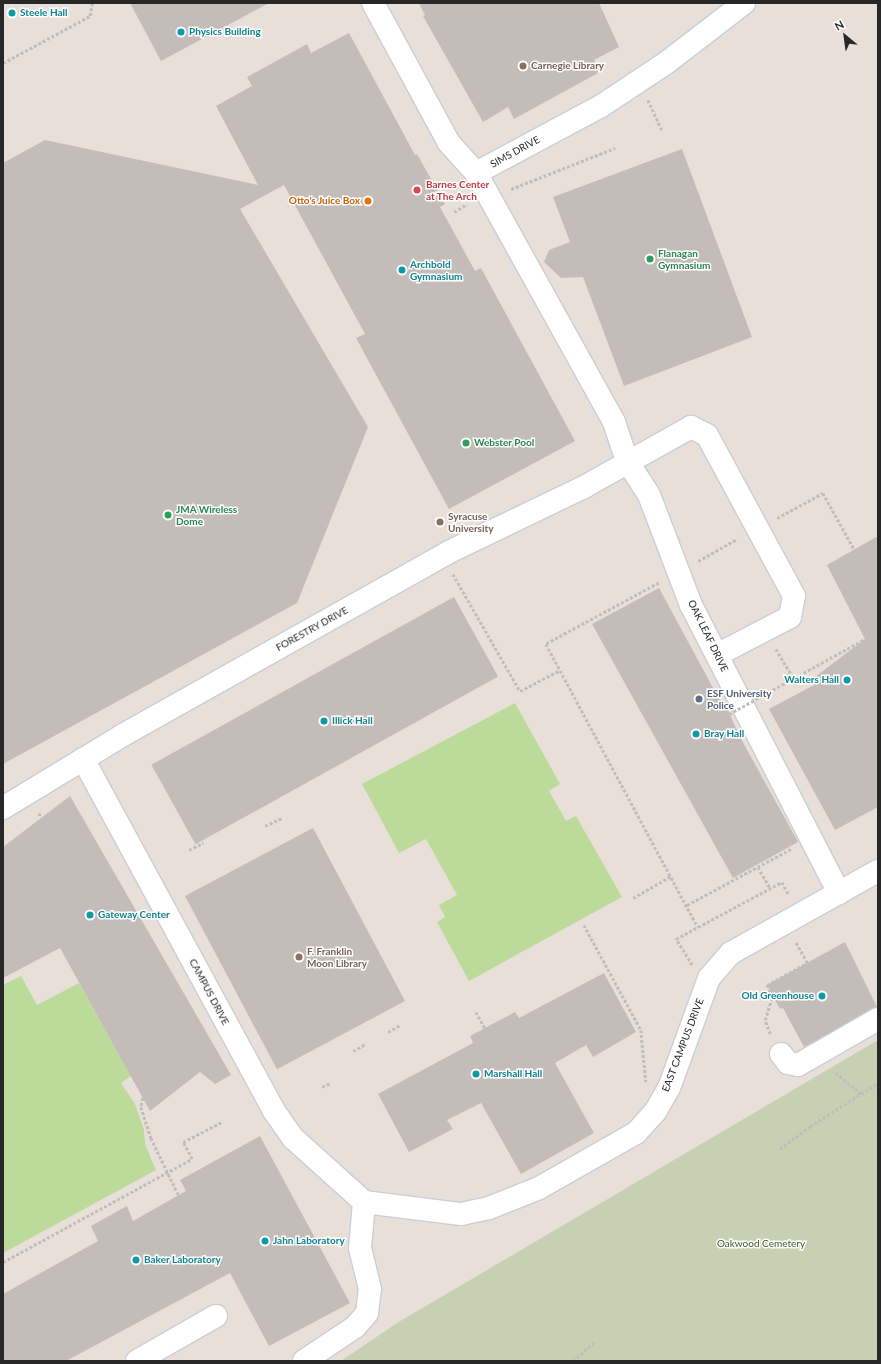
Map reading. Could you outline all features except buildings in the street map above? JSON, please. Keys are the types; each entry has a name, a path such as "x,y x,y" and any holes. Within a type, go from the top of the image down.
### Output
{"street":[{"path":"373,3 449,143 476,173 614,422 627,461"},
{"name":"SIMS DRIVE","path":"476,173 601,106 666,63 744,3"},
{"name":"FORESTRY DRIVE","path":"3,808 83,759 444,556 584,487 627,461 691,427 707,435 758,528"},
{"name":"OAK LEAF DRIVE","path":"627,461 649,495 691,605 839,893"},
{"path":"717,655 790,617 794,596 758,528"},
{"name":"CAMPUS DRIVE","path":"83,759 274,1111 293,1138 364,1202"},
{"name":"EAST CAMPUS DRIVE","path":"364,1202 461,1214 489,1208 545,1185 636,1133 649,1119 669,1088 709,978 731,953 878,872"},
{"path":"781,1054 788,1063 798,1065 878,1019"},
{"path":"304,1361 355,1327 367,1313 370,1289 360,1248 364,1202"},
{"path":"137,1361 216,1316"}],"path":[{"path":"3,62 90,16 92,3"},
{"path":"647,98 663,132"},
{"path":"507,191 615,148"},
{"path":"454,212 470,203"},
{"path":"678,572 823,493 854,549"},
{"path":"444,556 520,691 560,670"},
{"path":"645,590 546,644 698,927"},
{"path":"729,714 865,639"},
{"path":"775,647 794,679"},
{"path":"266,826 282,818"},
{"path":"687,905 811,838"},
{"path":"189,850 203,842"},
{"path":"758,867 770,888"},
{"path":"633,898 671,876"},
{"path":"705,988 676,939 782,882 800,915"},
{"path":"584,925 641,1030 649,1119"},
{"path":"781,1054 765,1020 772,997 767,985 807,963 795,939"},
{"path":"476,1012 485,1028"},
{"path":"388,1032 400,1025"},
{"path":"353,1051 365,1044"},
{"path":"813,1056 861,1094"},
{"path":"322,1087 331,1083"},
{"path":"780,1149 810,1126 878,1083"},
{"path":"143,1098 141,1107 166,1173 193,1225"},
{"path":"3,1262 192,1159 183,1142 222,1122"},
{"path":"572,1361 595,1341"}],"green space":[{"path":"515,703 560,784 549,791 566,821 576,816 622,897 469,981 437,922 445,917 439,905 457,895 426,839 399,853 362,784"},
{"path":"21,976 37,1005 79,983 131,1076 121,1083 135,1104 144,1130 145,1144 156,1170 3,1253 3,985"},
{"name":"Oakwood Cemetery","path":"878,1040 878,1361 341,1361 397,1323"}],"place":[{"name":"Steele Hall","path":"12,13"},
{"name":"Physics Building","path":"181,32"},
{"name":"Carnegie Library","path":"523,66"},
{"name":"Barnes Center at The Arch","path":"417,190"},
{"name":"Otto's Juice Box","path":"368,201"},
{"name":"Flanagan Gymnasium","path":"650,259"},
{"name":"Archbold Gymnasium","path":"402,270"},
{"name":"Webster Pool","path":"466,443"},
{"name":"JMA Wireless Dome","path":"168,515"},
{"name":"Syracuse University","path":"440,522"},
{"name":"Walters Hall","path":"847,680"},
{"name":"ESF University Police","path":"699,699"},
{"name":"Illick Hall","path":"324,721"},
{"name":"Bray Hall","path":"696,734"},
{"name":"Gateway Center","path":"90,915"},
{"name":"F. Franklin Moon Library","path":"299,957"},
{"name":"Old Greenhouse","path":"822,996"},
{"name":"Marshall Hall","path":"476,1074"},
{"name":"Jahn Laboratory","path":"265,1241"},
{"name":"Baker Laboratory","path":"136,1260"}]}
